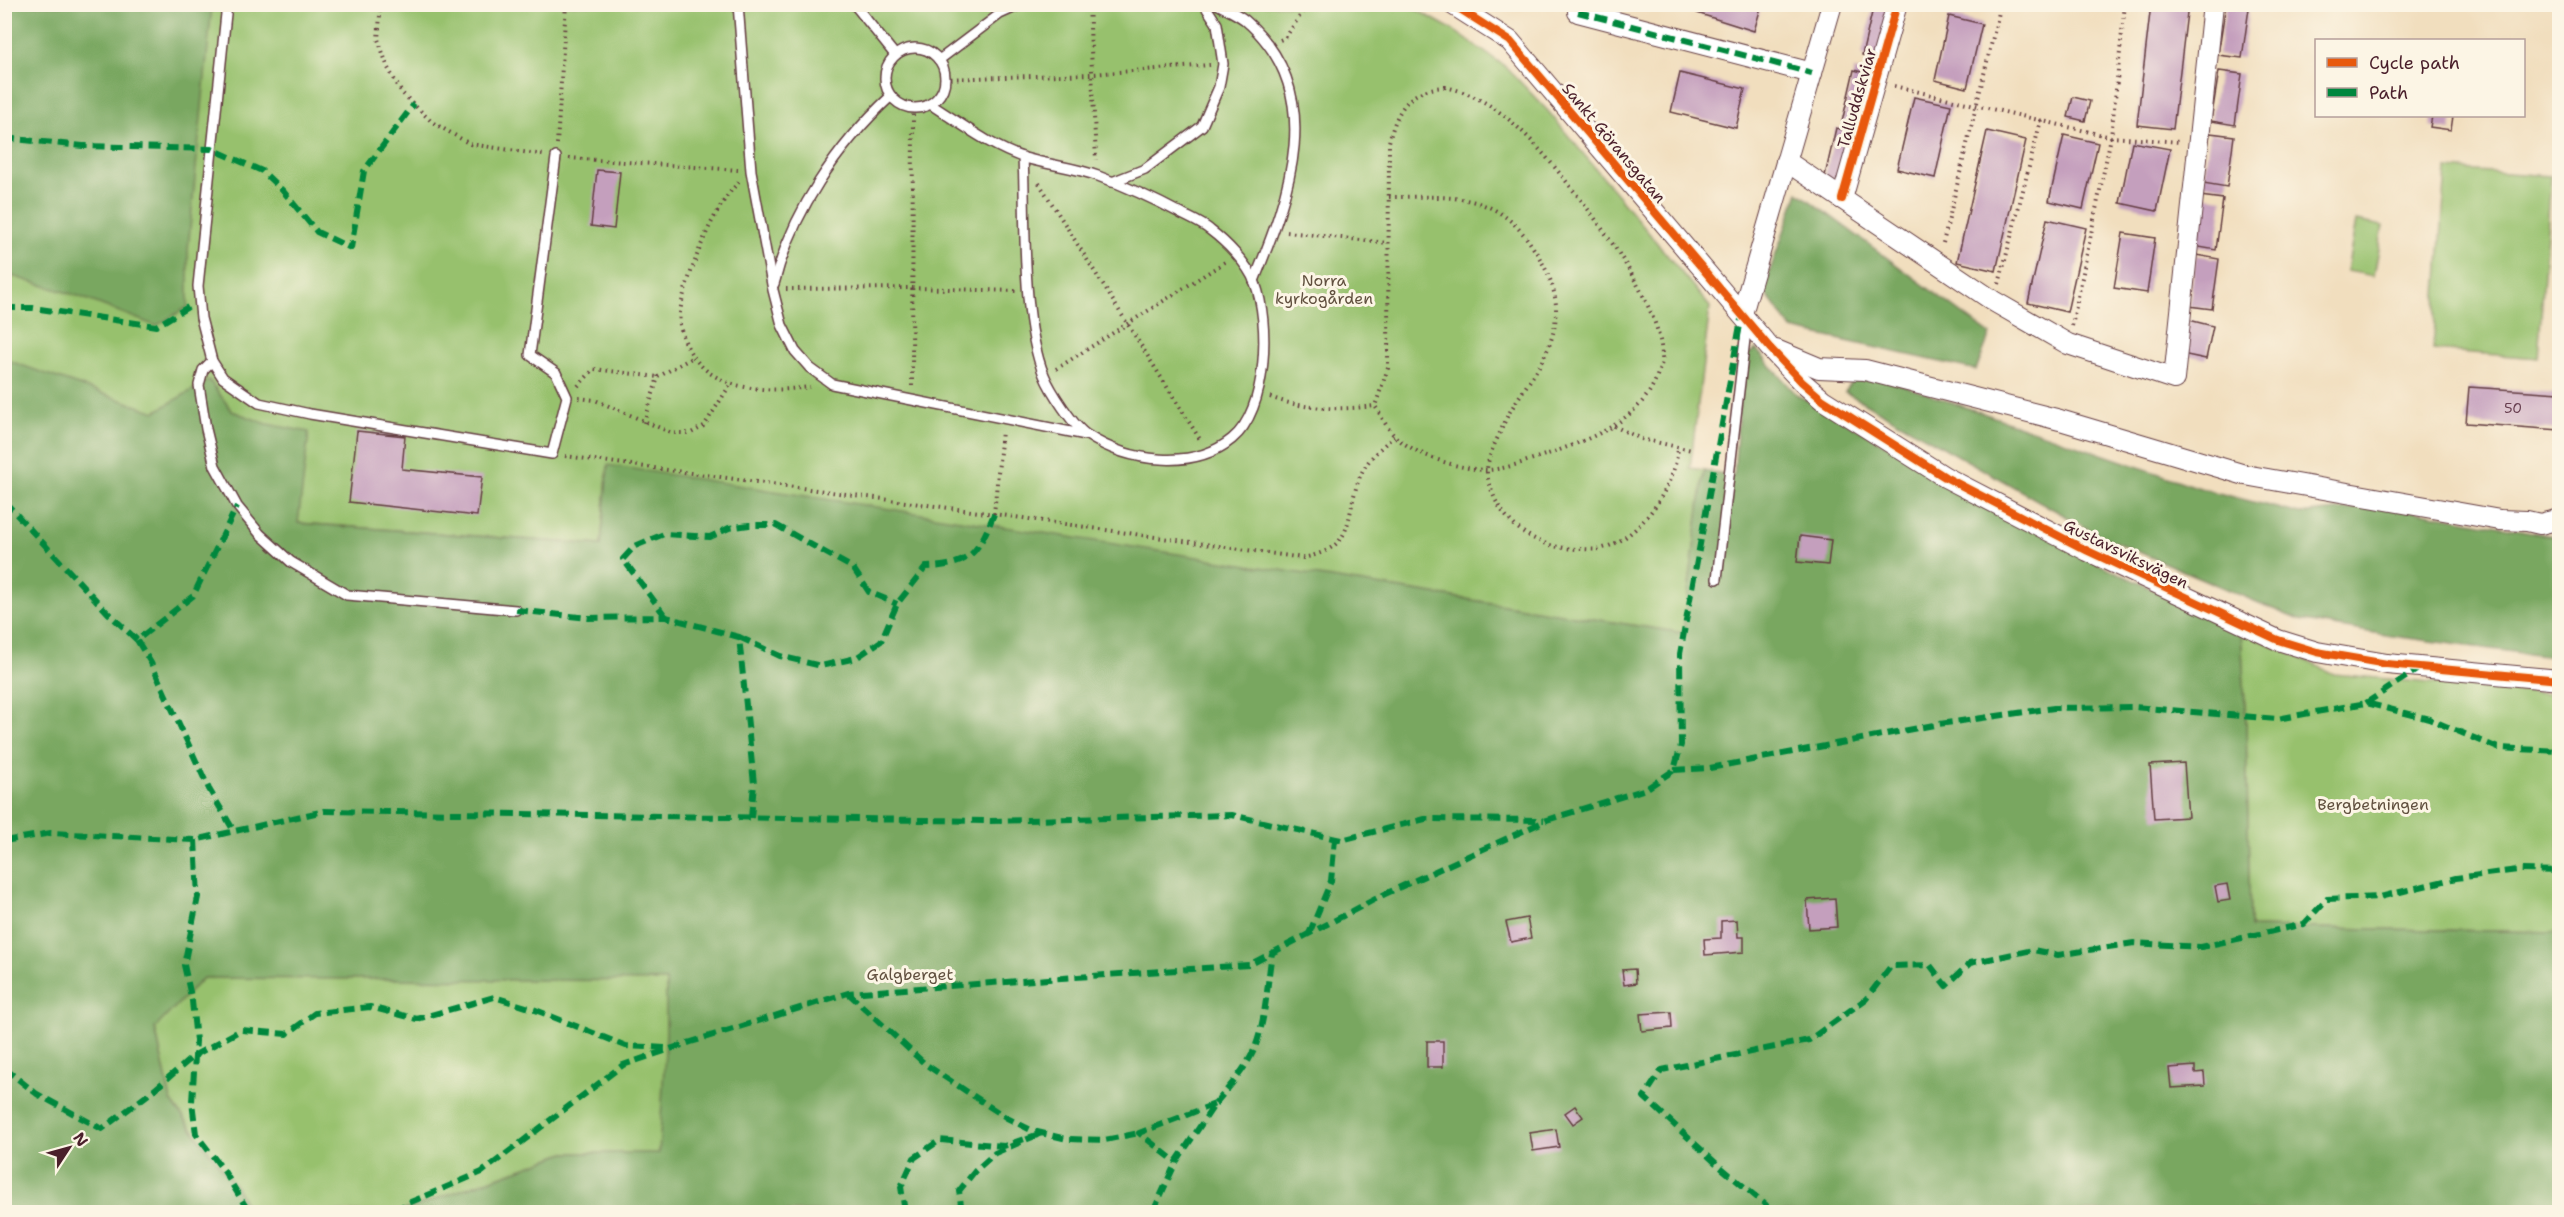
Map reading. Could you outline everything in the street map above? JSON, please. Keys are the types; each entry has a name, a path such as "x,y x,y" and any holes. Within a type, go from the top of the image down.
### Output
{"street":[{"name":"Sankt Göransgatan","path":"1452,4 1510,41 1745,317"},
{"path":"1745,317 1786,160 1832,4"},
{"name":"Talluddskviar","path":"1842,199 1898,4"},
{"path":"1786,160 1995,302 2068,344 2174,379 2213,4"},
{"path":"1578,12 1812,73"},
{"name":"Gustavsviksvägen","path":"1745,317 1770,348 1802,382 1823,400 1945,477 2088,551 2278,640 2317,652 2387,664 2559,680"},
{"path":"1770,348 1819,368 1865,370 2060,420 2245,475 2500,520 2541,524 2559,519"}],"lane":[{"path":"227,4 198,286 201,318 212,361 223,378 259,403 310,414 552,454 567,397 556,374 530,355 556,157"},
{"path":"738,4 751,171 772,290 782,325 795,351 810,368 832,384 1086,435 1122,451 1155,459 1187,460 1209,454 1234,438 1248,419 1258,393 1264,343 1254,281 1236,255 1209,228 1169,207 1096,176 1023,157 985,140 930,104"},
{"path":"854,4 896,55"},
{"path":"939,60 1000,14 1022,4"},
{"path":"1112,182 1145,169 1202,126 1219,87 1223,64 1217,24 1204,4"},
{"path":"1217,4 1244,19 1268,44 1285,72 1293,102 1296,141 1290,178 1275,231 1254,281"},
{"path":"914,48 933,53 939,60 945,79 943,89 930,104 905,106 891,96 885,79 886,70 896,55 914,48"},
{"path":"772,290 781,256 800,213 836,158 876,110 891,96"},
{"path":"1023,157 1029,292 1035,343 1044,376 1086,435"},
{"path":"1717,579 1745,317"},
{"path":"212,361 203,370 199,385 215,466 237,506 260,534 291,562 347,595 516,610"}],"path":[{"path":"381,4 378,39 388,68 402,93 432,122 470,144 556,157 751,171"},
{"path":"556,157 566,4"},
{"path":"1089,4 1096,176"},
{"path":"1268,44 1285,38 1308,4"},
{"path":"1938,264 2001,4"},
{"path":"2068,344 2111,137 2125,4"},
{"path":"945,79 1092,74 1223,64"},
{"path":"1875,82 2111,137 2199,143"},
{"path":"1445,87 1463,90 1516,125 1549,159 1606,232 1658,327 1663,358 1654,386 1641,405 1614,426 1576,444 1513,466 1486,470 1445,463 1411,448 1394,436 1375,406 1388,368 1389,142 1395,116 1417,94 1430,88 1445,87"},
{"path":"912,400 913,107"},
{"path":"1995,302 2041,120"},
{"path":"1023,157 1209,454"},
{"path":"751,171 729,192 700,246 686,286 680,323 693,357 708,372 730,385 750,389 792,389 832,384"},
{"path":"1389,197 1448,197 1476,201 1504,216 1526,236 1542,262 1553,288 1557,312 1550,349 1538,371 1510,410 1486,470 1495,499 1516,528 1542,543 1563,549 1599,549 1624,538 1661,500 1677,460 1678,447"},
{"path":"1275,231 1388,243"},
{"path":"1044,376 1236,255"},
{"path":"772,290 913,288 1029,292"},
{"path":"567,397 594,369 658,377 693,357"},
{"path":"644,423 658,377"},
{"path":"567,397 596,400 644,423 672,433 691,433 704,426 730,385"},
{"path":"1258,393 1286,403 1341,410 1375,406"},
{"path":"993,514 1003,418"},
{"path":"1614,426 1641,440 1692,450"},
{"path":"552,454 1303,558 1322,555 1336,545 1348,526 1359,478 1371,456 1394,436"}],"green space":[{"path":"4,5 212,5 188,249 188,307 156,326 78,296 5,274"},
{"name":"Norra kyrkogården","path":"5,5 1408,5 1453,30 1506,67 1548,111 1710,307 1690,468 1704,470 1683,633 608,466 601,545 298,523 712,733 659,1154 565,1153 400,1212 249,1212 236,1187 171,1101 155,1027 203,978 5,921"},
{"path":"2446,169 2551,176 2538,358 2433,350"},
{"path":"1798,192 1990,334 1976,370 1792,329 1763,290"},
{"path":"2356,221 2383,226 2374,276 2347,271"},
{"name":"Galgberget","path":"1756,349 1797,395 2097,563 2241,631 2246,724 2250,927 2559,932 2559,1212 400,1212 565,1153 659,1153 666,1033 666,981 203,978 155,1028 171,1101 236,1187 249,1212 5,1212 4,359 155,412 209,380 232,411 267,424 309,432 298,523 601,545 608,465 1683,633 1704,470 1734,476 1742,358"},
{"path":"1859,373 1884,379 2203,489 2300,514 2382,505 2559,537 2559,658 2392,636 2299,620 2099,535 1845,392"},
{"name":"Bergbetningen","path":"2241,631 2334,674 2559,695 2559,932 2250,927 2246,724"}],"building":[{"path":"1700,4 1762,4 1754,31 1697,13"},
{"path":"1874,4 1898,9 1886,61 1862,55"},
{"path":"2151,4 2188,4 2173,129 2137,125"},
{"path":"2226,4 2249,8 2242,58 2218,55"},
{"path":"1949,16 1982,24 1967,88 1935,80"},
{"path":"1854,70 1878,76 1866,128 1842,122"},
{"path":"2219,71 2242,74 2235,125 2211,121"},
{"path":"1680,73 1745,89 1736,128 1671,112"},
{"path":"1914,97 1951,105 1935,178 1897,169"},
{"path":"2073,97 2090,101 2085,121 2068,117"},
{"path":"2432,117 2453,117 2451,130 2430,127"},
{"path":"1836,128 1860,134 1848,186 1824,180"},
{"path":"1987,131 2026,140 1996,271 1957,262"},
{"path":"2210,133 2234,136 2227,187 2203,183"},
{"path":"2064,135 2098,143 2083,209 2049,201"},
{"path":"2132,142 2170,149 2157,211 2120,203"},
{"path":"597,170 620,172 614,229 591,226"},
{"path":"2200,196 2223,199 2216,250 2193,246"},
{"path":"2047,219 2086,228 2067,312 2028,303"},
{"path":"2123,233 2155,238 2147,293 2114,288"},
{"path":"2196,255 2219,259 2212,309 2189,306"},
{"path":"2189,320 2213,326 2206,359 2182,354"},
{"path":"2469,387 2560,393 2560,430 2466,423"},
{"path":"357,431 405,436 402,469 482,477 477,516 349,502"},
{"path":"1800,536 1831,540 1828,565 1797,562"},
{"path":"2184,763 2188,817 2154,819 2150,765"},
{"path":"2227,884 2230,900 2218,902 2215,886"},
{"path":"1835,898 1837,927 1809,929 1807,900"},
{"path":"1527,918 1531,938 1511,942 1506,922"},
{"path":"1737,920 1738,937 1744,937 1744,952 1705,955 1704,939 1721,938 1721,921"},
{"path":"1635,969 1636,983 1624,985 1622,970"},
{"path":"1671,1012 1672,1028 1642,1031 1640,1014"},
{"path":"1427,1041 1443,1041 1443,1067 1427,1067"},
{"path":"2195,1066 2195,1073 2204,1072 2205,1086 2171,1088 2169,1068"},
{"path":"1575,1106 1583,1117 1573,1124 1565,1113"},
{"path":"1556,1129 1559,1147 1533,1151 1530,1133"}],"marked path":[{"path":"1578,12 1812,73"},
{"path":"4,138 83,146 212,149 262,171 283,191 317,232 351,248 364,171 414,104"},
{"path":"4,308 33,308 156,326 188,307"},
{"path":"394,1212 406,1204 482,1172 623,1065 691,1042 848,993 1249,965 1385,894 1547,820 1646,789 1674,770 1681,745 1680,654 1742,314"},
{"path":"4,501 108,613 137,640 193,596 237,506"},
{"path":"739,637 780,656 821,666 856,658 881,641 897,604 926,567 953,564 971,555 983,539 994,514"},
{"path":"666,617 623,559 635,546 664,534 710,537 729,528 749,525 776,525 853,568 869,592 897,604"},
{"path":"516,610 588,618 666,617 739,637 754,784 751,818"},
{"path":"137,640 151,663 209,789 234,831"},
{"path":"2366,703 2421,667"},
{"path":"1674,770 1710,768 1939,724 2054,708 2133,707 2277,719 2366,703 2429,719 2498,748 2560,751"},
{"path":"4,841 51,833 195,840 324,811 990,821 1232,815 1341,840 1425,819 1544,820"},
{"path":"1309,934 1331,881 1335,839"},
{"path":"195,840 198,897 184,965 192,1001 196,1041 192,1102 196,1134 224,1171 249,1212"},
{"path":"1768,1212 1766,1205 1718,1165 1644,1097 1662,1070 1809,1040 1866,999 1891,966 1930,965 1946,986 1970,963 2033,950 2058,955 2134,943 2201,947 2304,924 2327,899 2380,897 2456,878 2518,870 2560,871"},
{"path":"1215,1104 1254,1050 1264,1015 1272,953"},
{"path":"848,993 925,1064 1007,1118 1033,1131 1067,1139 1105,1140 1139,1133"},
{"path":"4,1068 37,1094 102,1129 154,1090 195,1055 241,1030 287,1034 315,1013 370,1007 417,1019 494,997 533,1009 626,1046 667,1048"},
{"path":"1153,1212 1176,1162 1215,1104 1139,1133 1176,1162"},
{"path":"905,1212 901,1187 914,1158 940,1140 1004,1146 1042,1133 995,1153 975,1171 959,1191 962,1212"}],"cycle path":[{"path":"1452,4 1510,41 1770,348 1802,382 1823,400 1945,477 2088,551 2278,640 2317,652 2387,664 2560,680"},
{"path":"1842,199 1897,4"}]}
